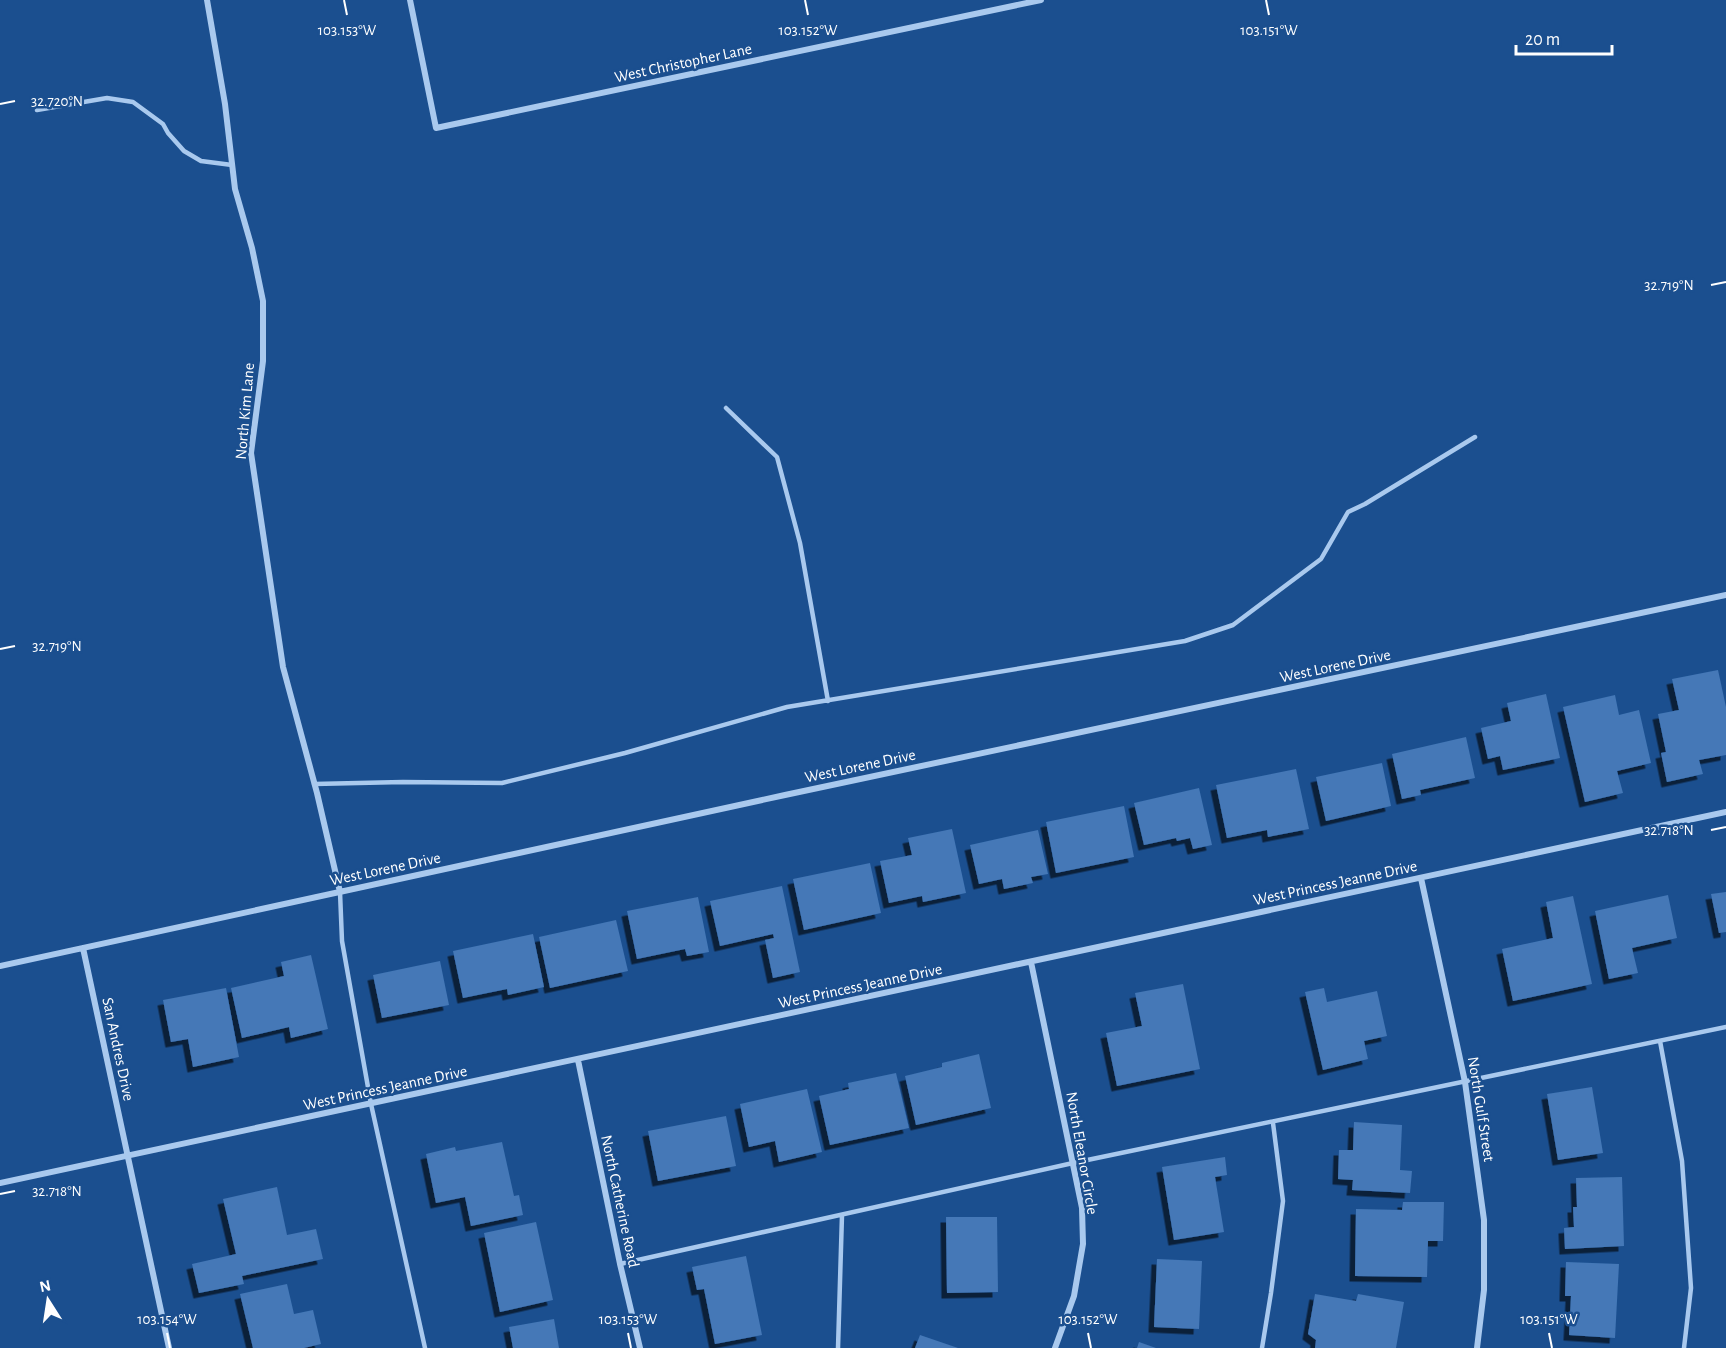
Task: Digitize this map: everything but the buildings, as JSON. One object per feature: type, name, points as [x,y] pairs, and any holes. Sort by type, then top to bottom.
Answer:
[{"type":"street","name":"North Kim Lane","points":[[207,0],[225,104],[235,189],[252,248],[263,301],[262,361],[251,453],[283,667],[314,784],[339,892]]},
{"type":"street","name":"West Christopher Lane","points":[[410,0],[436,128],[1041,0]]},
{"type":"street","name":"West Lorene Drive","points":[[0,966],[796,792],[1726,595]]},
{"type":"street","name":"West Princess Jeanne Drive","points":[[0,1183],[1726,812]]},
{"type":"street","name":"North Gulf Street","points":[[1421,878],[1465,1082],[1484,1220],[1484,1290],[1477,1348]]},
{"type":"street","name":"San Andres Drive","points":[[83,948],[169,1348]]},
{"type":"street","name":"North Eleanor Circle","points":[[1031,962],[1082,1208],[1083,1244],[1074,1296],[1055,1348]]},
{"type":"street","name":"North Catherine Road","points":[[578,1060],[620,1264],[640,1348]]},
{"type":"lane","points":[[37,110],[107,98],[133,102],[162,124],[184,151],[201,161],[232,165]]},
{"type":"lane","points":[[726,408],[777,457],[800,543],[828,701]]},
{"type":"lane","points":[[314,784],[502,783],[625,753],[787,707],[1185,641],[1233,625],[1321,560],[1348,512],[1475,437]]},
{"type":"lane","points":[[339,892],[342,941],[371,1104],[425,1348]]},
{"type":"lane","points":[[620,1264],[1073,1164],[1726,1027]]},
{"type":"lane","points":[[1660,1041],[1683,1173],[1691,1288],[1684,1348]]},
{"type":"lane","points":[[1263,1348],[1283,1201],[1273,1123]]},
{"type":"lane","points":[[838,1348],[842,1215]]}]
